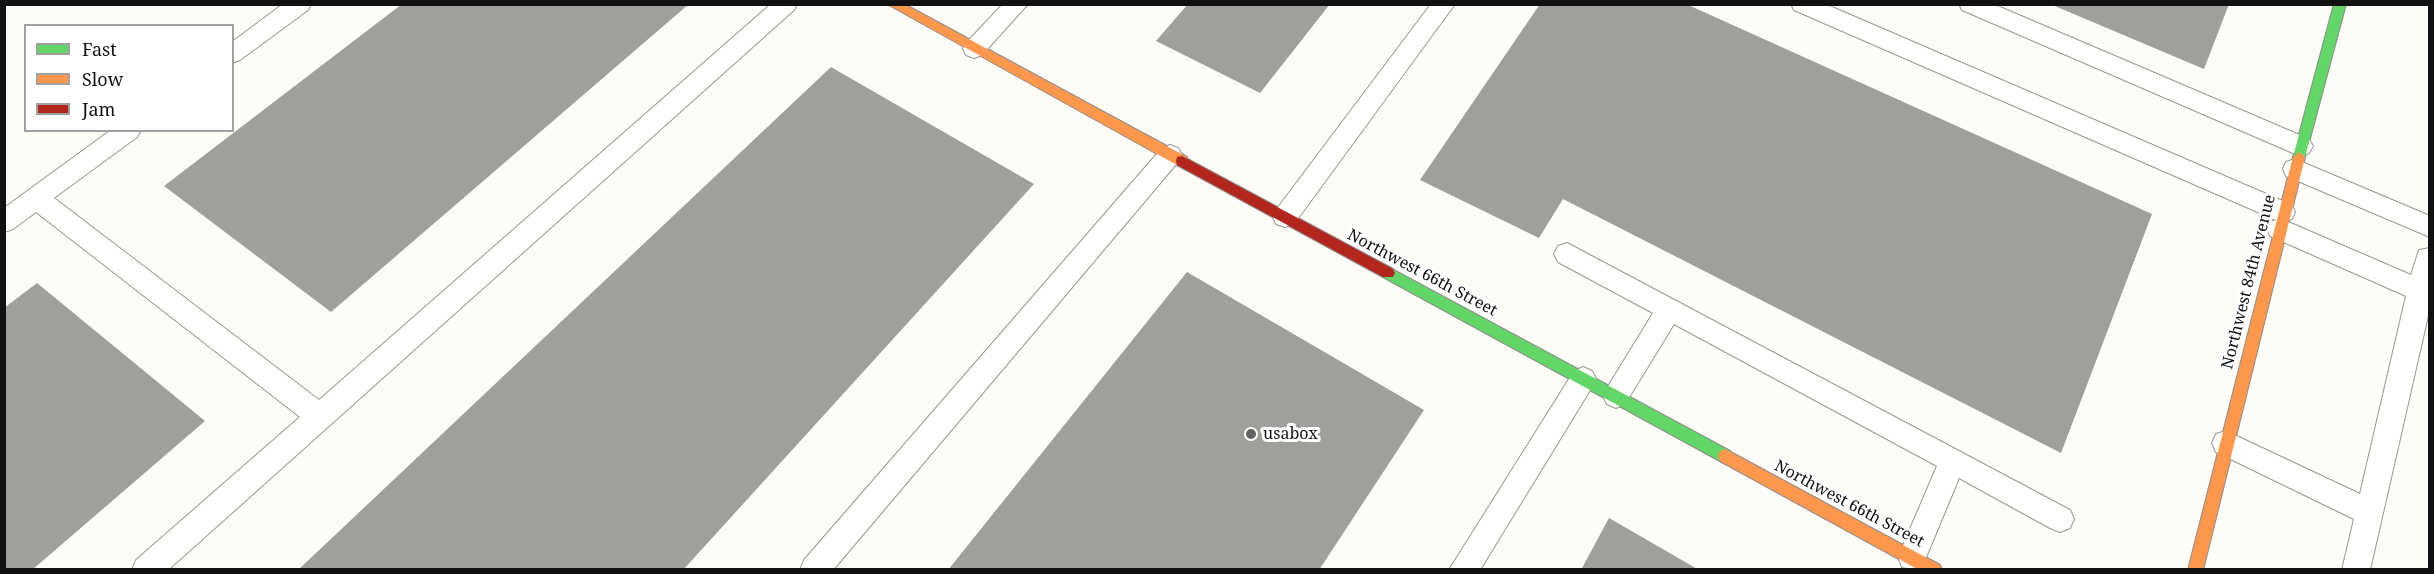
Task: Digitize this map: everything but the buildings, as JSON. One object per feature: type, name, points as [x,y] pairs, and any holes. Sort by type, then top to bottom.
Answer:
[{"type":"street","name":"Northwest 66th Street","points":[[893,4],[1935,570]]},
{"type":"street","name":"Northwest 84th Avenue","points":[[2195,570],[2281,220],[2340,4]]},
{"type":"lane","points":[[234,53],[300,4]]},
{"type":"lane","points":[[146,570],[786,4]]},
{"type":"lane","points":[[974,48],[1017,4]]},
{"type":"lane","points":[[1285,217],[1444,4]]},
{"type":"lane","points":[[1802,4],[2281,220],[2421,291]]},
{"type":"lane","points":[[1970,4],[2298,157],[2430,227]]},
{"type":"lane","points":[[4,222],[126,132]]},
{"type":"lane","points":[[814,570],[1170,155]]},
{"type":"lane","points":[[37,199],[319,416]]},
{"type":"lane","points":[[1567,254],[2060,519]]},
{"type":"lane","points":[[2356,570],[2428,258]]},
{"type":"lane","points":[[1616,396],[1670,309]]},
{"type":"lane","points":[[1463,570],[1583,379]]},
{"type":"lane","points":[[2226,444],[2370,513]]},
{"type":"lane","points":[[1912,557],[1953,460]]},
{"type":"traffic: fast","points":[[2299,157],[2340,4]]},
{"type":"traffic: fast","points":[[1388,273],[1725,456]]},
{"type":"traffic: slow","points":[[893,4],[1182,161]]},
{"type":"traffic: slow","points":[[2195,570],[2299,157]]},
{"type":"traffic: slow","points":[[1725,456],[1935,570]]},
{"type":"traffic: jam","points":[[1182,161],[1388,273]]},
{"type":"place","name":"usabox","points":[[1251,434]]}]
